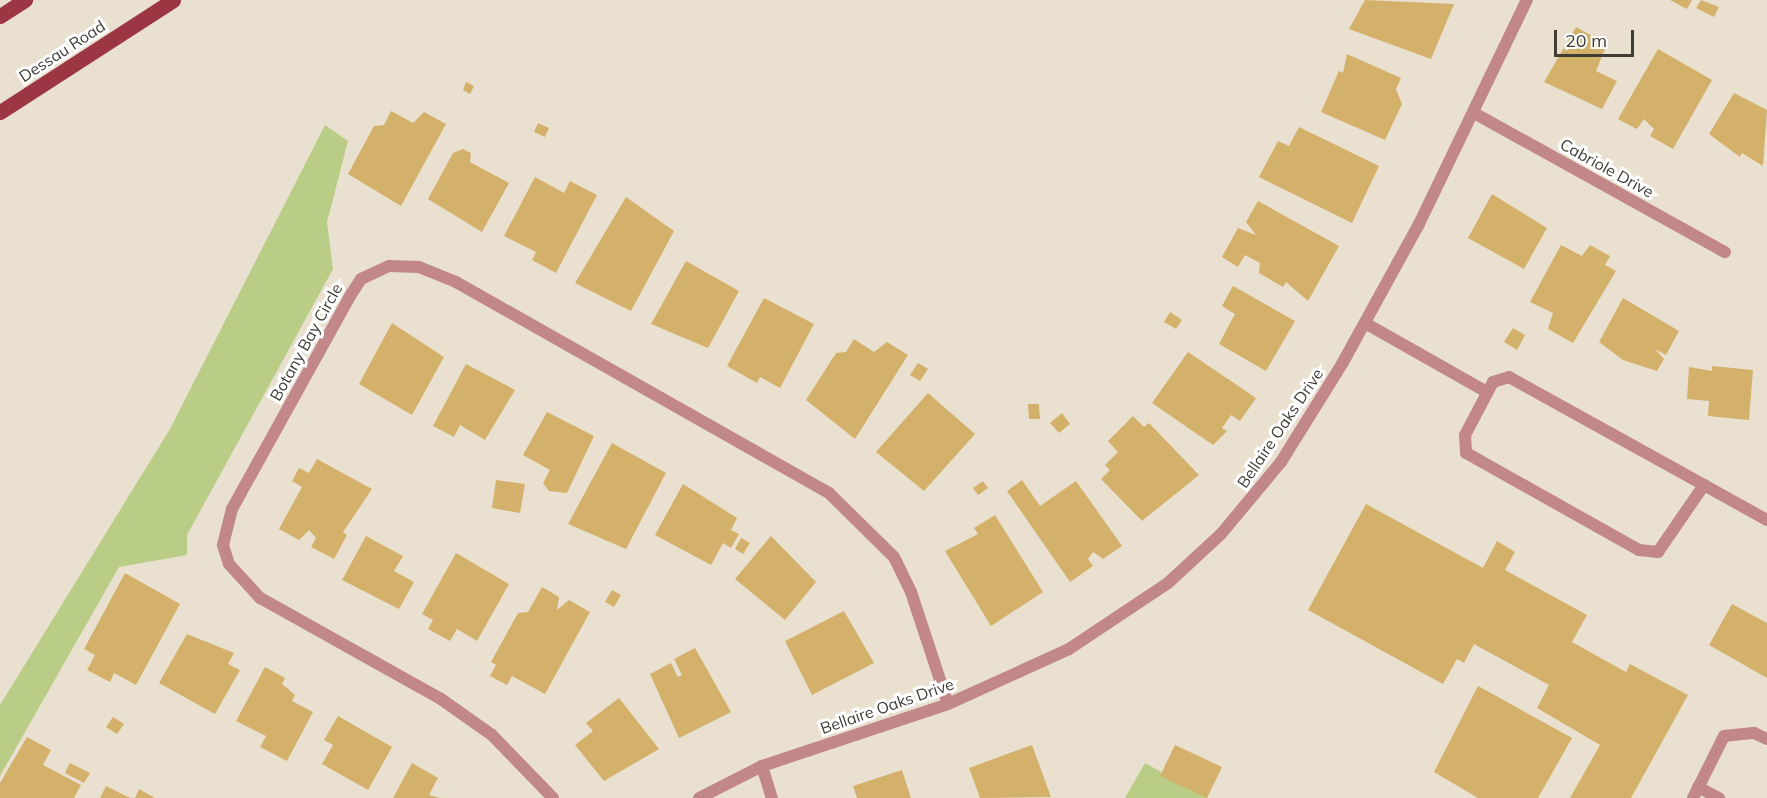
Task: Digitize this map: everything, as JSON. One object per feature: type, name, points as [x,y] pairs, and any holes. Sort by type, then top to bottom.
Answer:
[{"type":"main road","points":[[0,16],[25,0]]},
{"type":"main road","name":"Dessau Road","points":[[0,112],[173,0]]},
{"type":"street","name":"Bellaire Oaks Drive","points":[[699,798],[762,766],[948,704],[1069,649],[1168,583],[1221,534],[1281,462],[1365,323],[1474,113],[1527,0]]},
{"type":"street","name":"Cabriole Drive","points":[[1474,113],[1725,252]]},
{"type":"street","name":"Botany Bay Circle","points":[[553,798],[492,735],[441,699],[260,598],[242,583],[226,555],[225,527],[232,509],[350,296],[362,279],[389,266],[419,267],[456,282],[829,493],[894,557],[911,592],[948,704]]},
{"type":"street","points":[[1365,323],[1487,392]]},
{"type":"street","points":[[1704,485],[1658,552],[1639,550],[1466,453],[1465,435],[1493,382],[1509,377],[1704,485],[1767,520]]},
{"type":"street","points":[[1719,798],[1695,792],[1724,736],[1754,733],[1767,739]]},
{"type":"street","points":[[762,766],[772,798]]},
{"type":"green space","points":[[325,125],[348,141],[327,222],[333,269],[187,535],[187,555],[119,567],[0,776],[0,705],[170,429]]},
{"type":"green space","points":[[1145,763],[1208,798],[1125,798]]},
{"type":"building","points":[[1365,0],[1454,4],[1431,59],[1349,29]]},
{"type":"building","points":[[1670,0],[1692,0],[1687,9]]},
{"type":"building","points":[[1701,0],[1719,7],[1714,17],[1696,8]]},
{"type":"building","points":[[1576,27],[1607,44],[1596,71],[1617,81],[1602,109],[1544,82]]},
{"type":"building","points":[[1658,49],[1712,80],[1673,149],[1650,136],[1654,129],[1644,119],[1637,129],[1618,119]]},
{"type":"building","points":[[1347,54],[1401,78],[1396,89],[1402,104],[1385,140],[1321,112],[1339,71],[1343,73]]},
{"type":"building","points":[[466,82],[474,86],[470,94],[463,90]]},
{"type":"building","points":[[1734,93],[1767,110],[1763,166],[1742,153],[1740,157],[1709,134]]},
{"type":"building","points":[[391,111],[413,123],[424,112],[446,124],[401,206],[348,174],[374,126],[384,125]]},
{"type":"building","points":[[538,123],[549,128],[545,137],[534,132]]},
{"type":"building","points":[[1299,127],[1379,166],[1352,223],[1259,177],[1278,141],[1289,146]]},
{"type":"building","points":[[463,149],[471,153],[470,162],[509,183],[482,232],[428,199],[453,153]]},
{"type":"building","points":[[535,177],[564,193],[570,181],[597,195],[556,273],[532,260],[536,252],[504,236]]},
{"type":"building","points":[[1492,194],[1547,228],[1524,269],[1468,238]]},
{"type":"building","points":[[626,197],[674,231],[631,311],[575,283]]},
{"type":"building","points":[[1258,201],[1339,246],[1308,301],[1286,282],[1283,287],[1259,273],[1260,263],[1245,255],[1238,267],[1222,257],[1238,228],[1256,235],[1246,222]]},
{"type":"building","points":[[1561,245],[1582,256],[1590,245],[1610,256],[1605,265],[1616,271],[1573,343],[1548,329],[1553,313],[1530,302]]},
{"type":"building","points":[[686,261],[739,291],[708,348],[651,324]]},
{"type":"building","points":[[1233,286],[1295,321],[1266,371],[1219,344],[1235,314],[1222,306]]},
{"type":"building","points":[[764,298],[814,324],[780,388],[760,377],[757,383],[727,366]]},
{"type":"building","points":[[1623,298],[1679,331],[1666,355],[1655,349],[1664,359],[1657,371],[1623,360],[1599,342]]},
{"type":"building","points":[[1170,312],[1182,320],[1176,329],[1164,322]]},
{"type":"building","points":[[392,323],[444,357],[412,415],[359,384]]},
{"type":"building","points":[[1513,328],[1525,335],[1517,350],[1504,342]]},
{"type":"building","points":[[854,339],[874,352],[887,342],[908,355],[855,439],[806,400],[836,353],[846,352]]},
{"type":"building","points":[[1188,352],[1256,398],[1240,421],[1231,415],[1222,428],[1227,431],[1213,445],[1152,403]]},
{"type":"building","points":[[918,363],[928,369],[920,381],[910,375]]},
{"type":"building","points":[[466,364],[515,390],[485,440],[460,425],[454,437],[433,426]]},
{"type":"building","points":[[1712,366],[1753,370],[1749,420],[1708,416],[1709,401],[1687,399],[1689,367],[1712,371]]},
{"type":"building","points":[[928,393],[975,434],[924,491],[876,452]]},
{"type":"building","points":[[1028,404],[1039,404],[1040,419],[1029,419]]},
{"type":"building","points":[[547,412],[594,436],[567,493],[549,491],[543,483],[550,470],[523,455]]},
{"type":"building","points":[[1062,413],[1070,424],[1059,433],[1050,423]]},
{"type":"building","points":[[1133,416],[1144,427],[1149,423],[1199,475],[1142,521],[1101,479],[1110,470],[1105,465],[1118,452],[1108,441]]},
{"type":"building","points":[[612,443],[666,473],[626,549],[568,524]]},
{"type":"building","points":[[317,459],[372,489],[343,532],[347,535],[334,559],[311,547],[316,538],[309,530],[299,540],[279,529],[302,487],[292,481],[299,468],[309,473]]},
{"type":"building","points":[[496,480],[525,484],[520,513],[492,508]]},
{"type":"building","points":[[1022,480],[1040,506],[1076,481],[1122,546],[1103,559],[1093,552],[1088,559],[1093,566],[1070,582],[1007,491]]},
{"type":"building","points":[[983,481],[988,488],[978,495],[973,488]]},
{"type":"building","points":[[683,484],[737,518],[731,530],[739,534],[731,548],[723,543],[711,565],[655,535]]},
{"type":"building","points":[[1366,504],[1483,568],[1497,541],[1515,552],[1505,570],[1587,615],[1572,642],[1626,672],[1630,664],[1688,695],[1631,798],[1570,798],[1600,745],[1537,708],[1549,685],[1474,644],[1464,663],[1457,659],[1443,684],[1308,610]]},
{"type":"building","points":[[995,515],[1043,592],[991,626],[945,551],[978,534],[974,528]]},
{"type":"building","points":[[366,536],[403,556],[394,571],[414,582],[399,609],[342,580]]},
{"type":"building","points":[[771,536],[816,582],[785,620],[735,579]]},
{"type":"building","points":[[741,538],[750,543],[743,554],[735,549]]},
{"type":"building","points":[[456,553],[509,584],[477,641],[457,629],[450,641],[428,629],[433,620],[422,614]]},
{"type":"building","points":[[125,573],[180,604],[136,685],[114,673],[110,682],[87,670],[95,655],[84,649]]},
{"type":"building","points":[[542,587],[559,597],[557,610],[569,600],[590,612],[545,694],[512,676],[507,685],[490,676],[496,665],[491,662],[518,613],[528,612]]},
{"type":"building","points":[[612,590],[621,595],[614,607],[605,602]]},
{"type":"building","points":[[1732,604],[1767,623],[1767,678],[1709,645]]},
{"type":"building","points":[[844,611],[874,663],[812,695],[785,641]]},
{"type":"building","points":[[187,634],[234,653],[228,664],[240,670],[215,714],[159,683]]},
{"type":"building","points":[[695,648],[731,712],[679,738],[650,674],[671,663],[678,677],[682,675],[674,659]]},
{"type":"building","points":[[265,667],[285,678],[282,684],[295,695],[292,701],[313,712],[287,761],[260,747],[266,736],[236,721]]},
{"type":"building","points":[[1478,686],[1572,738],[1538,798],[1478,798],[1434,772]]},
{"type":"building","points":[[619,698],[659,749],[604,781],[575,745],[593,731],[586,723]]},
{"type":"building","points":[[338,716],[392,747],[368,790],[322,764],[333,745],[324,740]]},
{"type":"building","points":[[113,717],[124,724],[117,734],[106,727]]},
{"type":"building","points":[[27,737],[51,750],[43,765],[81,785],[74,798],[0,798],[0,783]]},
{"type":"building","points":[[1032,745],[1051,797],[980,798],[969,768]]},
{"type":"building","points":[[1175,745],[1222,767],[1207,798],[1160,776]]},
{"type":"building","points":[[70,763],[90,773],[84,783],[65,773]]},
{"type":"building","points":[[412,763],[438,778],[429,795],[440,798],[393,798]]},
{"type":"building","points":[[902,770],[911,798],[857,798],[853,786]]},
{"type":"building","points":[[106,786],[124,795],[131,798],[100,798]]},
{"type":"building","points":[[139,789],[155,798],[135,798]]}]
